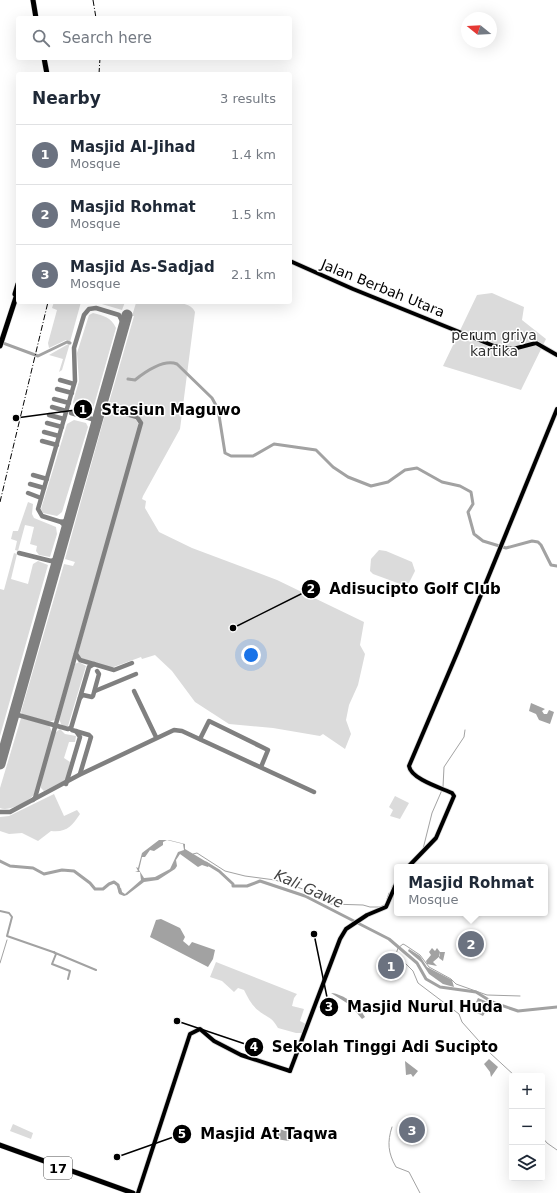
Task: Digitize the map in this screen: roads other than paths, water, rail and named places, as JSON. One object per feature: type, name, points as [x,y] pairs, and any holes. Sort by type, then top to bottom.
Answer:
[{"type":"highway","points":[[34,0],[38,16]]},
{"type":"highway","points":[[45,60],[48,72]]},
{"type":"highway","points":[[0,346],[16,291]]},
{"type":"highway","points":[[1,340],[16,297]]},
{"type":"highway","name":"17","points":[[0,1146],[133,1193]]},
{"type":"highway","name":"17","points":[[0,1146],[61,1170],[127,1193]]},
{"type":"main road","name":"Jalan Berbah Utara","points":[[292,262],[347,287],[494,346],[513,349],[536,343],[557,355]]},
{"type":"main road","points":[[411,864],[437,835],[454,796],[415,775],[410,770],[409,766],[557,409]]},
{"type":"main road","points":[[517,490],[524,490]]},
{"type":"main road","points":[[138,1193],[190,1034],[200,1029],[214,1040],[241,1055],[290,1073],[337,944],[343,933],[349,927],[374,910],[386,907],[394,889]]},
{"type":"waterway","points":[[0,342],[38,356],[67,342],[70,343]]},
{"type":"waterway","points":[[128,379],[135,380],[149,370],[166,363],[177,364],[212,398],[218,409],[225,453],[231,456],[253,456],[274,444],[316,450],[333,467],[348,477],[371,486],[388,482],[405,470],[417,468],[442,482],[460,486],[471,492],[473,504],[468,512],[474,534],[483,541],[506,548],[532,541],[538,542],[551,565],[557,566]]},
{"type":"waterway","points":[[443,787],[444,767],[464,737],[465,730]]},
{"type":"waterway","points":[[423,849],[432,813],[442,790]]},
{"type":"waterway","points":[[193,854],[197,853],[225,871],[245,876],[275,880],[303,889],[331,904],[363,905],[370,907],[380,907],[386,904]]},
{"type":"waterway","name":"Kali Gawe","points":[[0,861],[10,866],[33,868],[44,874],[62,870],[74,871],[90,883],[95,889],[103,889],[114,882],[118,885],[120,892]]},
{"type":"waterway","name":"Kali Gawe","points":[[206,863],[219,871],[233,884],[233,886],[247,886],[260,881],[305,896],[389,939],[417,963],[426,979],[440,987],[476,992],[492,1002],[518,1011],[557,1007]]},
{"type":"waterway","points":[[387,899],[389,893]]},
{"type":"waterway","points":[[0,911],[9,913],[12,917],[7,936],[53,952],[96,970]]},
{"type":"waterway","points":[[0,963],[7,940]]},
{"type":"waterway","name":"Kali Gawe","points":[[487,1050],[462,1022],[459,1014],[418,983],[413,971],[396,954],[398,948],[403,944],[405,945],[420,955],[429,967],[451,979],[456,984],[487,995],[520,996]]},
{"type":"waterway","points":[[54,952],[56,954],[52,964],[70,971],[68,979]]},
{"type":"waterway","points":[[490,1053],[512,1073]]},
{"type":"waterway","points":[[392,1127],[389,1138],[389,1147],[393,1162],[396,1167],[409,1172],[420,1193]]},
{"type":"waterway","points":[[545,1141],[557,1150]]},
{"type":"railway","points":[[93,0],[96,16]]},
{"type":"railway","points":[[99,72],[100,60]]},
{"type":"railway","points":[[0,502],[48,304]]},
{"type":"place","name":"Stasiun Maguwo","points":[[16,418]]},
{"type":"place","name":"Adisucipto Golf Club","points":[[233,628]]},
{"type":"place","name":"Masjid Nurul Huda","points":[[314,934]]},
{"type":"place","name":"Masjid Rohmat","points":[[471,944]]},
{"type":"place","name":"Masjid Al-Jihad","points":[[391,966]]},
{"type":"place","name":"Sekolah Tinggi Adi Sucipto","points":[[177,1021]]},
{"type":"place","name":"Masjid As-Sadjad","points":[[412,1130]]},
{"type":"place","name":"Masjid At Taqwa","points":[[117,1157]]},
{"type":"park label","name":"perum griya kartika","points":[[494,344]]}]
